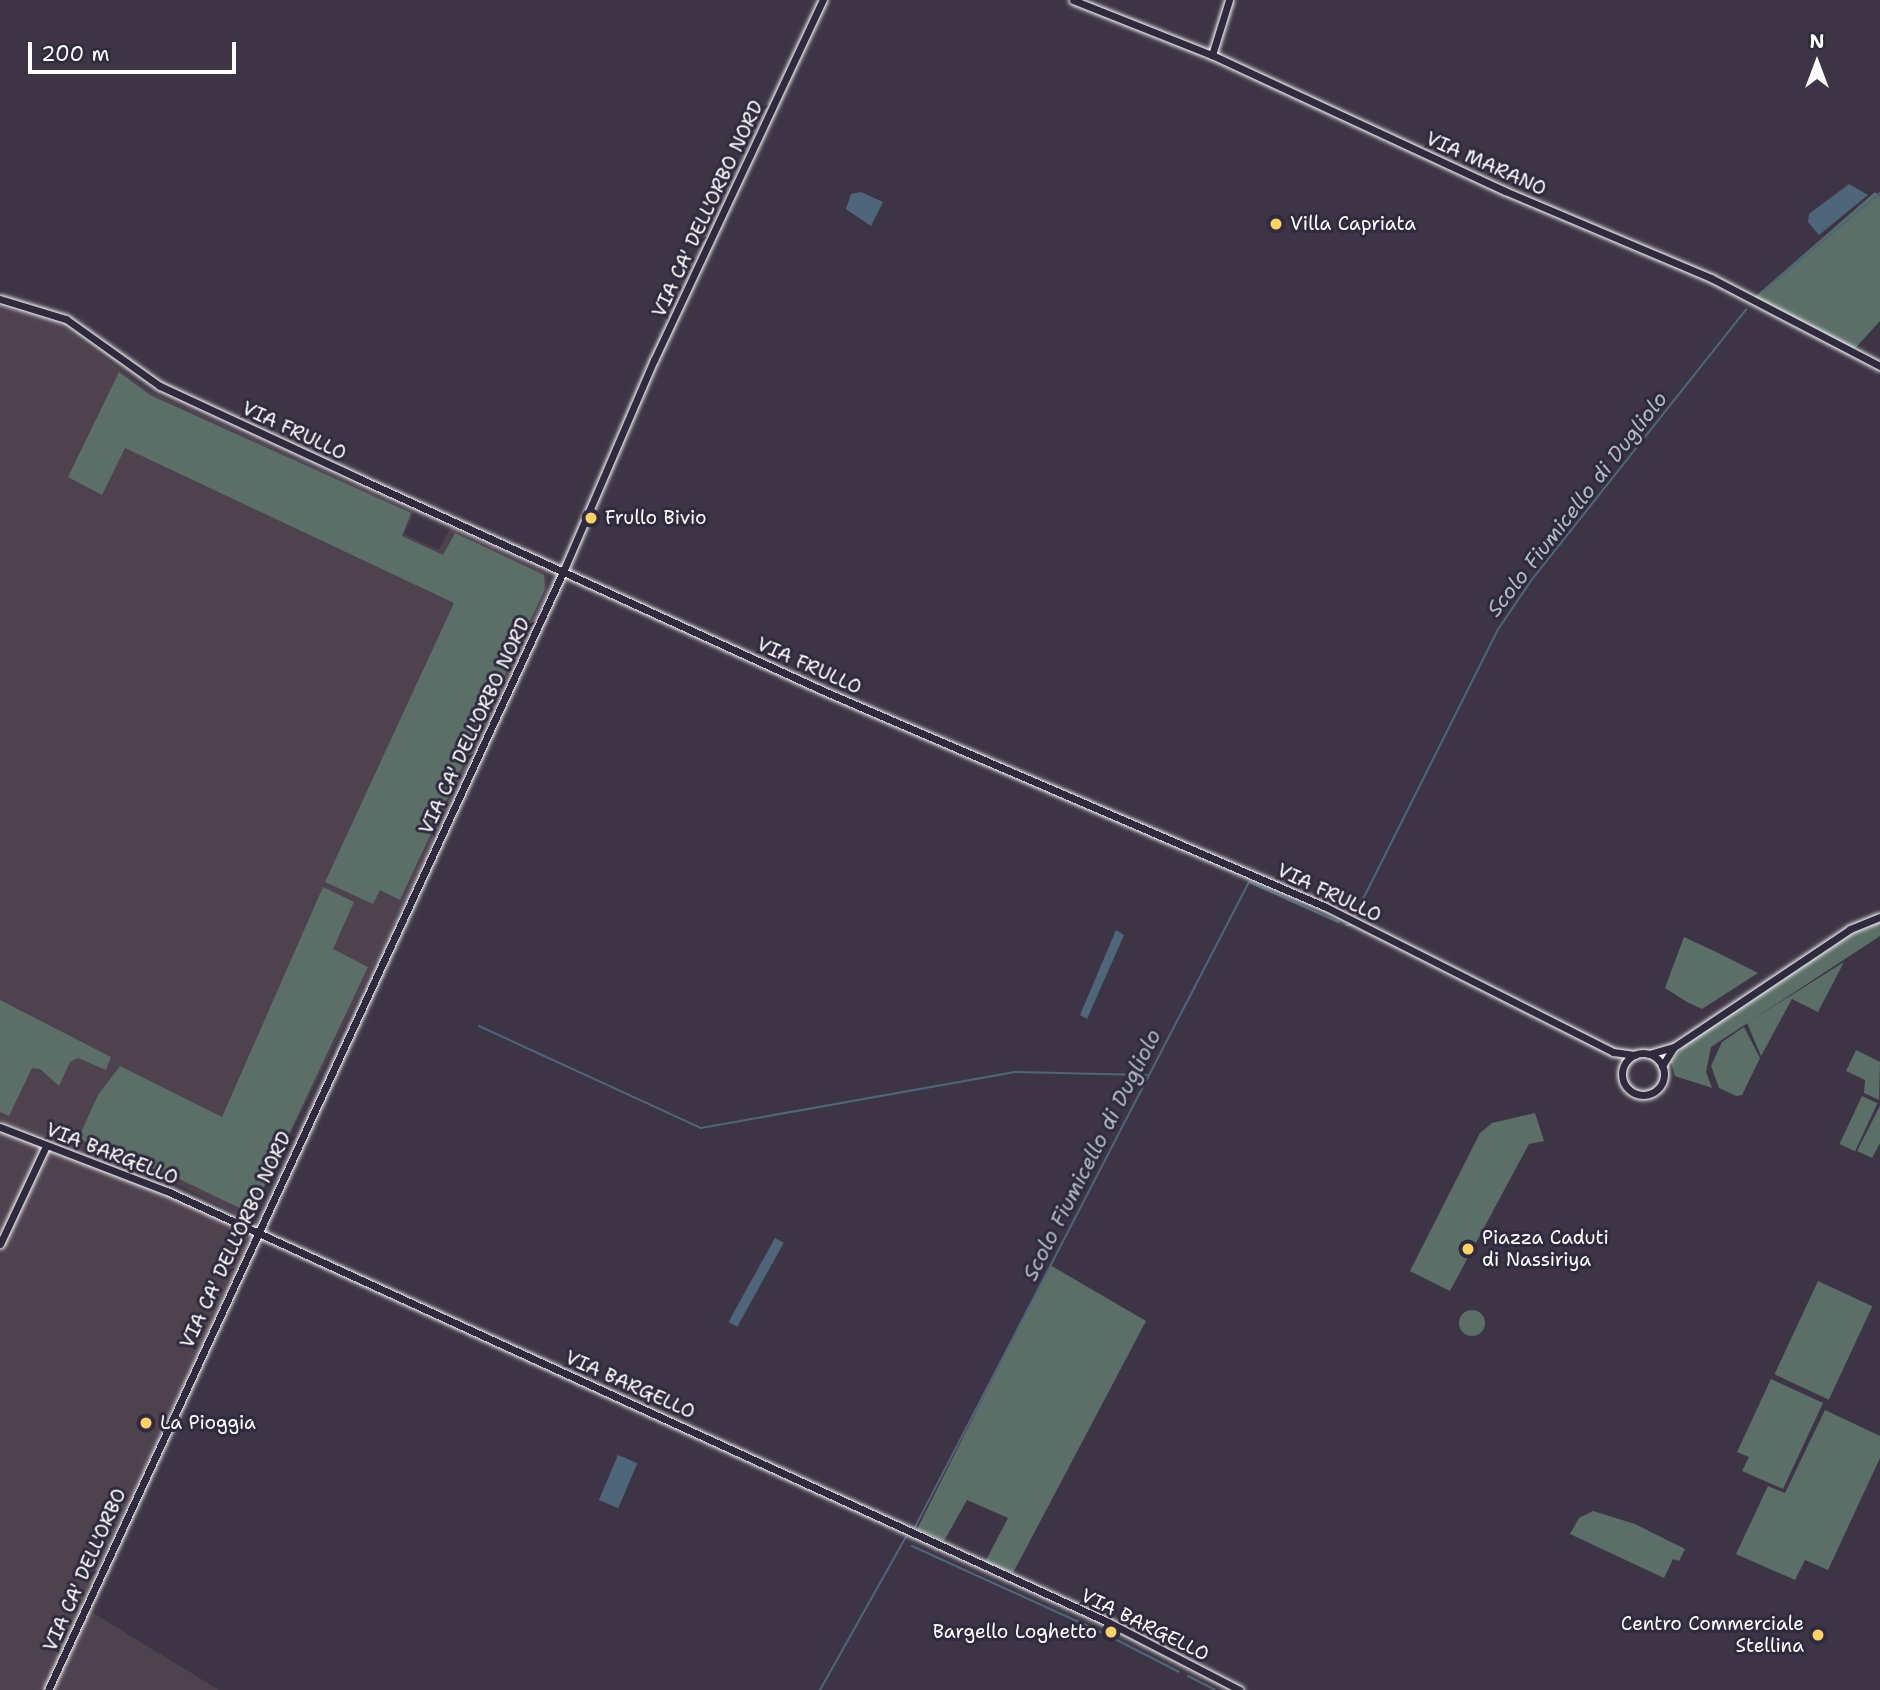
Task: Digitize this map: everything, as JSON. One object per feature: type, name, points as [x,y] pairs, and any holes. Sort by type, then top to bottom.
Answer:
[{"type":"street","name":"VIA CA' DELL'ORBO NORD","points":[[151,1463],[563,572],[654,360],[823,0]]},
{"type":"street","name":"VIA MARANO","points":[[1073,0],[1212,55],[1505,191],[1711,278],[1880,366]]},
{"type":"street","points":[[1212,55],[1229,0]]},
{"type":"street","name":"VIA FRULLO","points":[[0,299],[66,319],[160,386],[826,692],[1326,907],[1613,1052],[1636,1055]]},
{"type":"street","points":[[1622,1069],[1636,1055],[1674,1047],[1850,929],[1880,917]]},
{"type":"street","points":[[1613,1052],[1629,1090],[1646,1095],[1662,1083],[1662,1066],[1674,1047]]},
{"type":"street","points":[[1648,1054],[1662,1066]]},
{"type":"street","name":"VIA BARGELLO","points":[[0,1127],[146,1182],[1108,1622],[1240,1690]]},
{"type":"street","points":[[0,1244],[46,1146]]},
{"type":"street","name":"VIA CA' DELL'ORBO","points":[[48,1690],[151,1463]]},
{"type":"shaded area","points":[[0,306],[57,322],[149,391],[414,512],[404,534],[439,550],[451,527],[548,574],[547,592],[386,941],[248,1220],[175,1183],[0,1120]]},
{"type":"shaded area","points":[[0,1127],[102,1163],[255,1231],[80,1605],[219,1690],[0,1690]]},
{"type":"green space","points":[[1875,192],[1880,196],[1880,321],[1849,355],[1750,301]]},
{"type":"green space","points":[[119,372],[150,395],[411,513],[402,536],[443,555],[455,533],[544,575],[545,589],[400,900],[380,890],[373,904],[325,882],[454,603],[125,448],[102,495],[68,477]]},
{"type":"green space","points":[[323,887],[354,902],[333,949],[368,967],[254,1208],[248,1212],[175,1177],[78,1139],[98,1095],[120,1066],[222,1117]]},
{"type":"green space","points":[[1880,922],[1880,936],[1711,1047],[1706,1072],[1712,1088],[1675,1076],[1671,1062],[1685,1045],[1850,935]]},
{"type":"green space","points":[[1684,937],[1758,973],[1702,1009],[1687,1002],[1665,988]]},
{"type":"green space","points":[[1844,962],[1818,1012],[1792,999],[1761,1056],[1747,1023]]},
{"type":"green space","points":[[0,1000],[111,1057],[106,1070],[78,1058],[70,1062],[59,1086],[40,1069],[32,1068],[9,1116],[0,1112]]},
{"type":"green space","points":[[1744,1027],[1760,1058],[1742,1095],[1736,1096],[1719,1088],[1711,1066],[1722,1042]]},
{"type":"green space","points":[[1856,1050],[1880,1062],[1879,1100],[1864,1093],[1865,1080],[1846,1071]]},
{"type":"green space","points":[[1862,1096],[1877,1103],[1855,1151],[1840,1144]]},
{"type":"green space","points":[[1880,1106],[1880,1143],[1872,1158],[1857,1151]]},
{"type":"green space","points":[[1535,1113],[1544,1141],[1529,1144],[1450,1291],[1410,1271],[1480,1133],[1492,1123]]},
{"type":"green space","points":[[1050,1265],[1146,1321],[1013,1573],[985,1562],[1008,1518],[967,1500],[944,1541],[917,1529]]},
{"type":"green space","points":[[1818,1281],[1872,1306],[1829,1400],[1774,1374]]},
{"type":"green space","points":[[1472,1310],[1481,1314],[1485,1323],[1481,1332],[1472,1336],[1463,1332],[1459,1323],[1463,1314]]},
{"type":"green space","points":[[1771,1379],[1823,1403],[1783,1489],[1742,1471],[1749,1457],[1737,1452]]},
{"type":"green space","points":[[1825,1410],[1880,1436],[1880,1458],[1828,1570],[1805,1560],[1795,1580],[1736,1554],[1768,1486],[1785,1493]]},
{"type":"green space","points":[[1593,1511],[1635,1524],[1685,1549],[1679,1561],[1673,1559],[1664,1578],[1570,1534],[1579,1518]]},
{"type":"water","points":[[1849,184],[1868,195],[1819,235],[1808,222],[1809,214]]},
{"type":"water","points":[[861,192],[883,202],[871,226],[846,209],[851,194]]},
{"type":"water","points":[[1116,930],[1124,935],[1087,1019],[1080,1015]]},
{"type":"water","points":[[775,1238],[784,1243],[737,1327],[728,1322]]},
{"type":"water","points":[[618,1455],[637,1463],[618,1508],[599,1500]]},
{"type":"waterway","name":"Scolo Fiumicello di Dugliolo","points":[[1763,291],[1880,193]]},
{"type":"waterway","name":"Scolo Fiumicello di Dugliolo","points":[[1355,915],[1497,631],[1530,582],[1746,309]]},
{"type":"waterway","name":"Scolo Fiumicello di Dugliolo","points":[[915,1527],[1249,882],[1338,922]]},
{"type":"waterway","name":"Scolo Fiumicello di Dugliolo","points":[[1346,925],[1351,925]]},
{"type":"waterway","points":[[479,1026],[701,1128],[1015,1072],[1147,1075]]},
{"type":"waterway","name":"Scolo Fiumicello di Dugliolo","points":[[820,1690],[906,1537]]},
{"type":"waterway","points":[[912,1546],[1101,1632]]},
{"type":"waterway","points":[[1111,1637],[1179,1672]]},
{"type":"waterway","points":[[1188,1676],[1215,1690]]},
{"type":"place","name":"Villa Capriata","points":[[1276,224]]},
{"type":"place","name":"Frullo Bivio","points":[[591,518]]},
{"type":"place","name":"Piazza Caduti di Nassiriya","points":[[1468,1249]]},
{"type":"place","name":"La Pioggia","points":[[146,1423]]},
{"type":"place","name":"Bargello Loghetto","points":[[1111,1632]]},
{"type":"place","name":"Centro Commerciale Stellina","points":[[1818,1635]]}]
